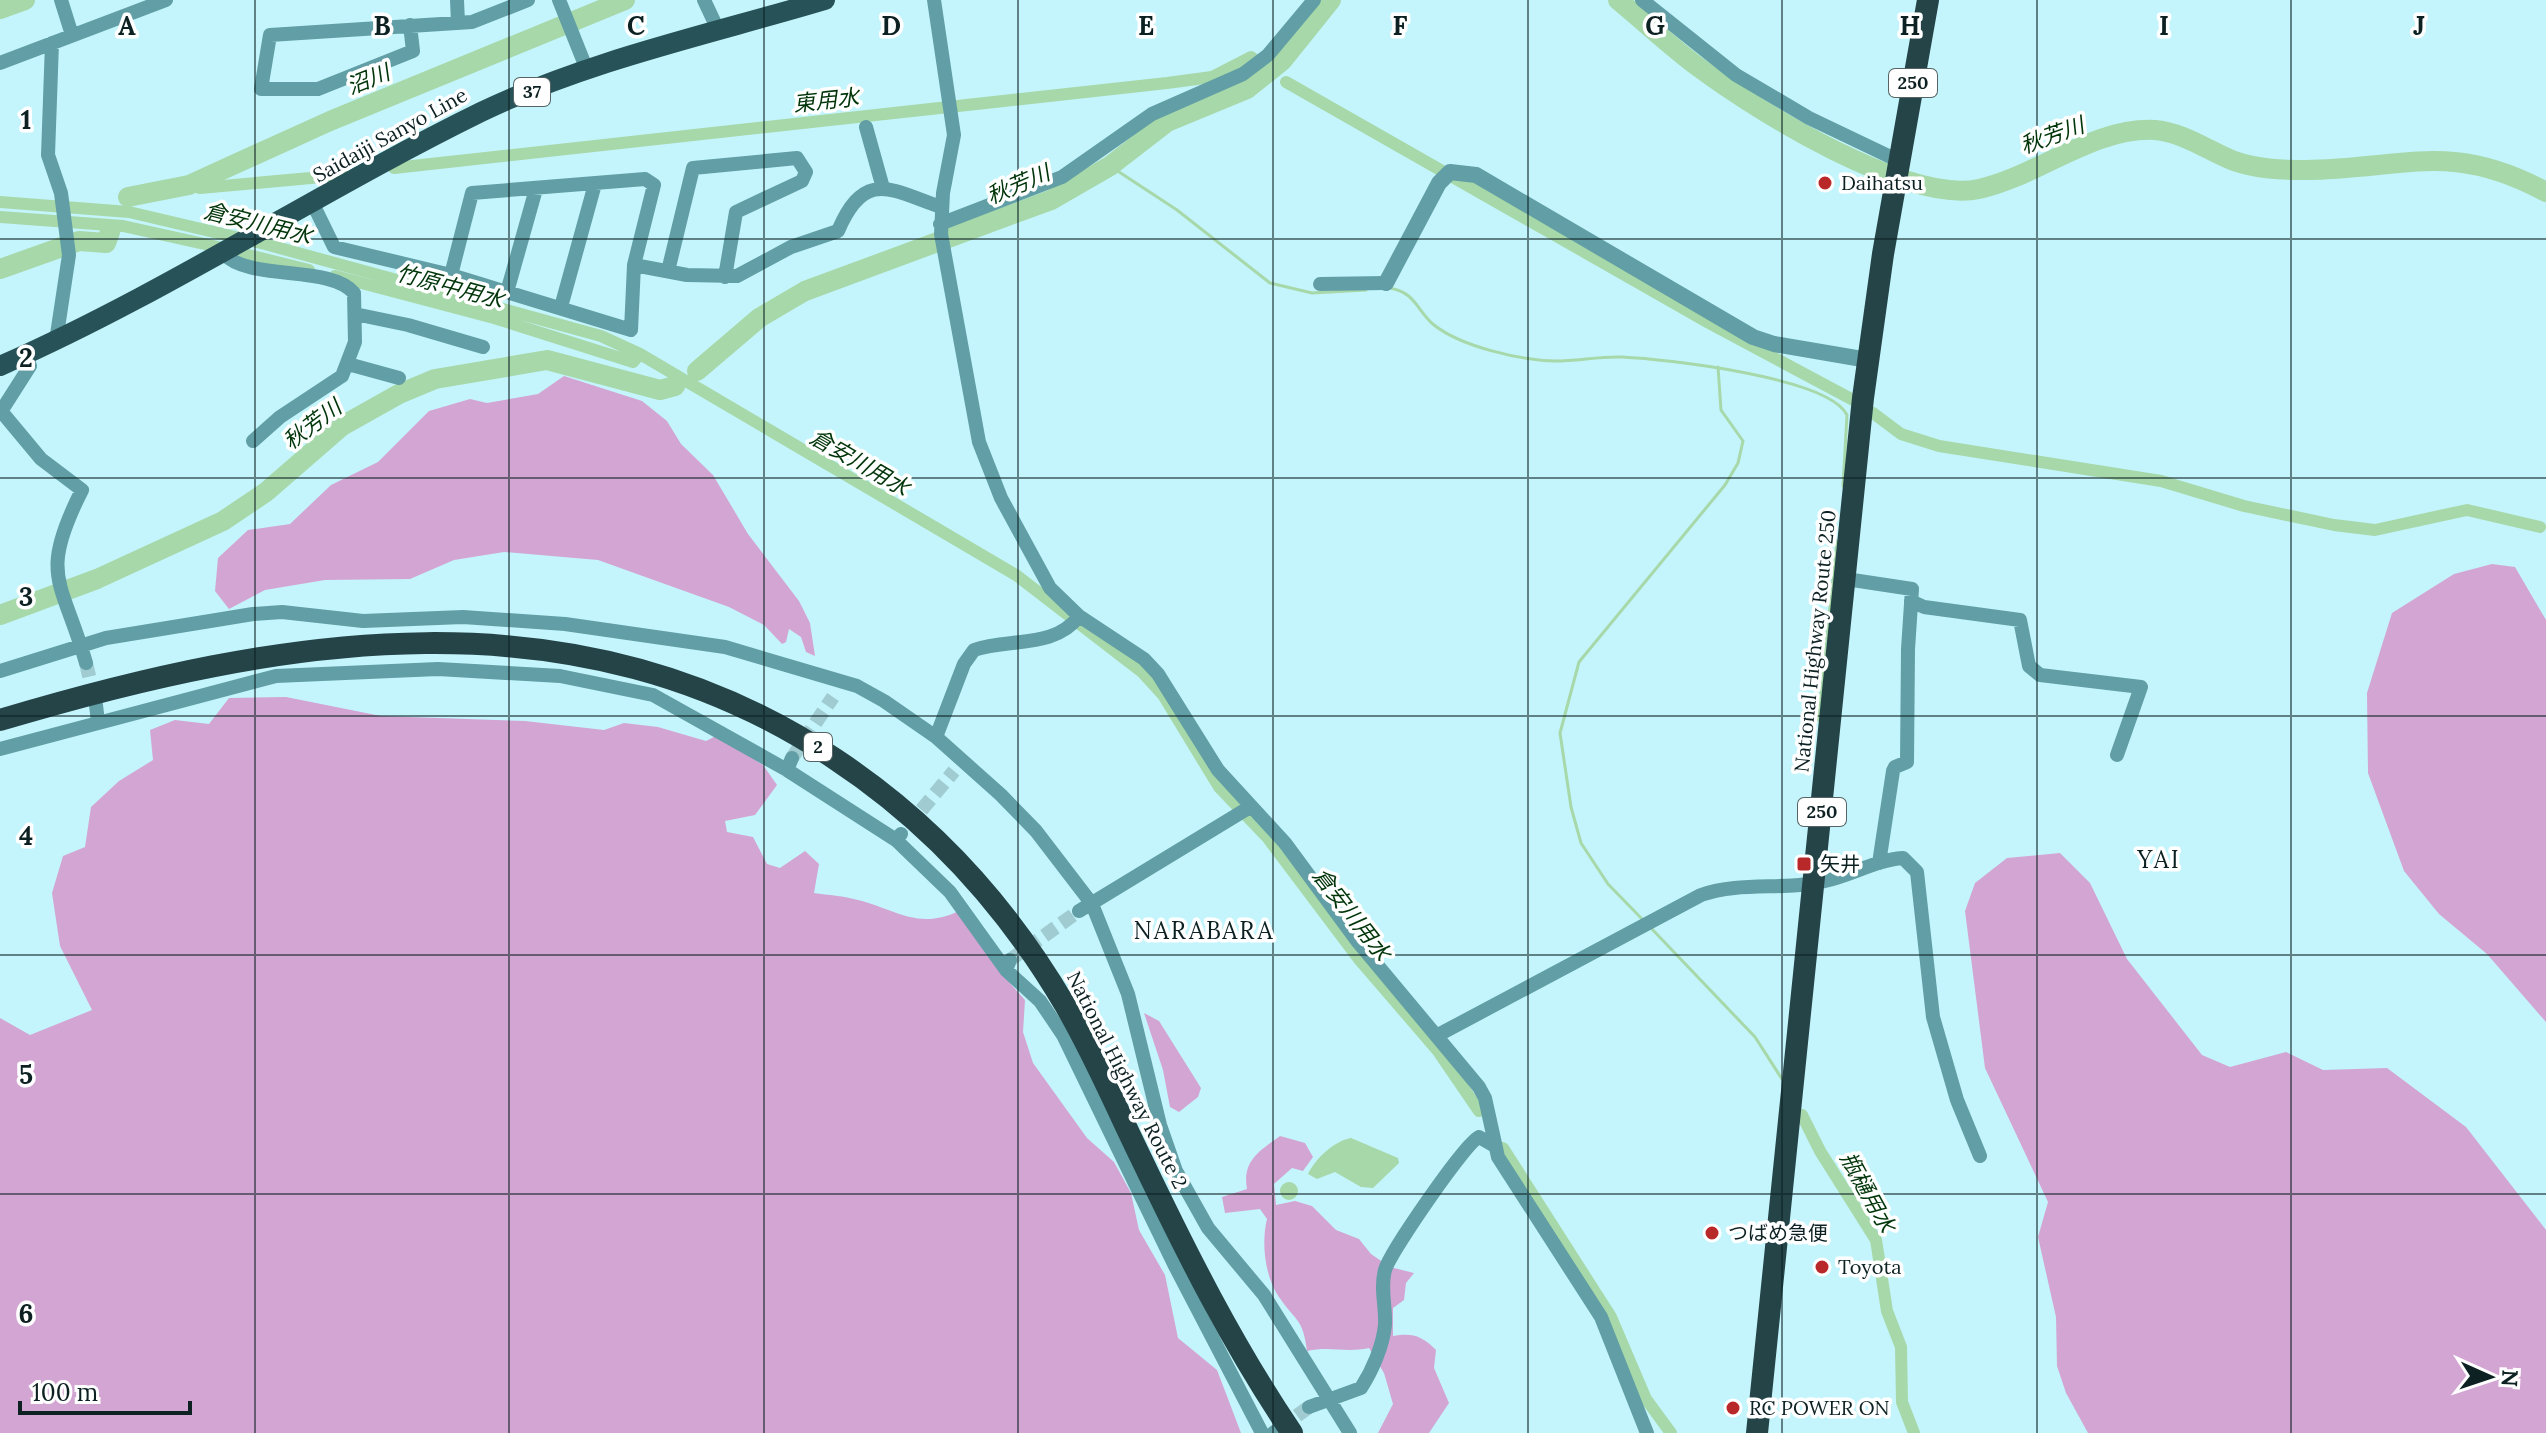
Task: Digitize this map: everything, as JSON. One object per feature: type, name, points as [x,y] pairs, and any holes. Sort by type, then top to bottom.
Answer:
[{"type":"highway","name":"National Highway Route 250","points":[[1757,1433],[1868,360],[1893,192],[1928,0]]},
{"type":"highway","name":"National Highway Route 2","points":[[0,720],[123,685],[205,667],[354,647],[479,643],[548,649],[617,661],[683,681],[802,737],[903,808],[948,849],[987,892],[1029,949],[1066,1007],[1276,1432]]},
{"type":"main road","name":"Saidaiji Sanyo Line","points":[[0,366],[56,341],[228,251],[483,111],[587,70],[825,0]]},
{"type":"street","points":[[61,0],[70,28]]},
{"type":"street","points":[[0,63],[52,43],[70,28],[166,0]]},
{"type":"street","points":[[457,0],[458,23]]},
{"type":"street","points":[[410,25],[413,51],[318,89],[261,89],[270,35],[410,25],[472,22],[528,0]]},
{"type":"street","points":[[559,0],[587,70]]},
{"type":"street","points":[[704,0],[719,32]]},
{"type":"street","points":[[934,0],[952,110],[952,159],[941,207],[943,251],[986,463],[1041,574],[1076,620],[1144,659],[1158,674],[1246,811],[1285,843],[1358,942],[1438,1035],[1485,1098],[1493,1145],[1601,1317],[1647,1433]]},
{"type":"street","points":[[940,229],[1062,177],[1152,114],[1243,74],[1268,55],[1314,0]]},
{"type":"street","points":[[1642,0],[1736,75],[1809,118],[1898,163]]},
{"type":"street","points":[[52,43],[48,155],[61,193],[69,255],[56,341]]},
{"type":"street","points":[[866,127],[883,188]]},
{"type":"street","points":[[668,271],[693,168],[797,158],[806,172],[802,181],[736,212],[725,277]]},
{"type":"street","points":[[1320,284],[1386,283],[1439,183],[1450,172],[1461,171],[1476,175],[1753,337],[1774,344],[1868,360]]},
{"type":"street","points":[[313,204],[334,247],[451,275],[631,330],[634,265],[654,185],[645,179],[472,193],[451,275]]},
{"type":"street","points":[[561,307],[595,184]]},
{"type":"street","points":[[634,265],[737,276],[791,247],[838,231],[850,204],[883,188],[903,190],[941,207]]},
{"type":"street","points":[[507,292],[536,189]]},
{"type":"street","points":[[228,251],[235,261],[349,287],[354,293],[355,342],[342,376],[280,417],[253,441]]},
{"type":"street","points":[[355,314],[408,325],[483,347]]},
{"type":"street","points":[[26,355],[30,366],[0,412],[41,459],[82,490],[62,530],[56,556],[57,579],[86,663]]},
{"type":"street","points":[[348,364],[399,378]]},
{"type":"street","points":[[1846,579],[1912,589],[1907,762],[1893,771],[1879,863]]},
{"type":"street","points":[[1911,601],[1924,607],[2020,620],[2033,672],[2141,687],[2117,755]]},
{"type":"street","points":[[0,671],[106,638],[253,614],[282,612],[363,621],[463,617],[565,624],[725,647],[857,686],[884,701],[936,737],[958,766],[1036,831],[1086,908],[1128,994],[1160,1125],[1176,1171],[1208,1228],[1264,1295],[1350,1433]]},
{"type":"street","points":[[936,737],[964,664],[974,650],[1056,635],[1076,620]]},
{"type":"street","points":[[0,749],[276,676],[438,669],[535,673],[653,695],[790,764],[899,837],[950,892],[1040,1001],[1063,1035],[1174,1264],[1276,1432]]},
{"type":"street","points":[[833,697],[842,683]]},
{"type":"street","points":[[96,705],[98,722]]},
{"type":"street","points":[[1086,908],[1246,811]]},
{"type":"street","points":[[1438,1035],[1711,891],[1815,883],[1903,858],[1917,872],[1933,1017],[1957,1100],[1980,1156]]},
{"type":"street","points":[[1309,1407],[1361,1388],[1369,1376],[1385,1324],[1382,1282],[1387,1264],[1431,1194],[1449,1177],[1475,1136],[1493,1145]]},
{"type":"shaded area","points":[[564,376],[642,401],[667,421],[681,444],[713,475],[748,534],[799,601],[810,623],[815,656],[806,652],[801,637],[789,629],[786,642],[782,644],[764,625],[729,607],[598,560],[504,552],[454,560],[410,579],[325,580],[265,590],[229,609],[215,591],[218,558],[248,530],[290,524],[331,485],[378,462],[429,411],[470,399],[487,403],[538,394]]},
{"type":"shaded area","points":[[2492,564],[2515,567],[2546,620],[2546,1022],[2487,954],[2439,914],[2404,871],[2368,773],[2367,693],[2392,613],[2454,574]]},
{"type":"shaded area","points":[[286,697],[381,716],[525,721],[604,730],[624,723],[658,727],[706,741],[718,735],[763,765],[777,785],[755,815],[725,821],[727,832],[753,837],[767,864],[780,868],[805,851],[819,864],[814,893],[853,899],[920,919],[933,919],[961,910],[998,970],[1025,1000],[1023,1032],[1033,1063],[1087,1138],[1114,1162],[1131,1193],[1139,1230],[1165,1275],[1178,1338],[1217,1370],[1241,1433],[0,1433],[0,1018],[30,1035],[92,1010],[60,946],[52,893],[63,856],[85,847],[91,807],[119,781],[153,760],[150,730],[175,720],[209,724],[229,698]]},
{"type":"shaded area","points":[[2060,853],[2090,883],[2127,959],[2202,1055],[2230,1067],[2286,1052],[2323,1070],[2387,1068],[2466,1127],[2546,1230],[2546,1433],[2088,1433],[2066,1393],[2057,1366],[2056,1317],[2038,1237],[2048,1202],[1985,1068],[1965,911],[1975,883],[2007,858]]},
{"type":"shaded area","points":[[1144,1013],[1159,1021],[1201,1088],[1198,1097],[1179,1112],[1170,1107],[1163,1070]]},
{"type":"shaded area","points":[[1280,1136],[1305,1143],[1313,1157],[1303,1171],[1292,1168],[1274,1184],[1276,1205],[1295,1201],[1312,1206],[1336,1230],[1359,1239],[1371,1254],[1390,1267],[1414,1273],[1406,1283],[1404,1300],[1393,1308],[1393,1336],[1416,1336],[1436,1350],[1434,1368],[1449,1403],[1429,1433],[1378,1433],[1393,1404],[1384,1373],[1369,1348],[1307,1351],[1301,1326],[1270,1280],[1264,1249],[1267,1219],[1260,1209],[1225,1213],[1222,1197],[1247,1189],[1250,1164],[1259,1152]]},
{"type":"shaded area","points":[[1351,1138],[1398,1158],[1399,1163],[1373,1188],[1361,1187],[1335,1172],[1317,1179],[1308,1174],[1326,1151]]},
{"type":"shaded area","points":[[1285,1182],[1293,1182],[1298,1191],[1296,1198],[1285,1200],[1280,1195],[1280,1187]]},
{"type":"waterway","points":[[0,9],[25,0]]},
{"type":"waterway","name":"沼川","points":[[128,197],[189,185],[330,121],[625,0]]},
{"type":"waterway","name":"秋芳川","points":[[697,371],[759,318],[805,291],[1051,200],[1110,166],[1167,122],[1247,89],[1282,61],[1331,0]]},
{"type":"waterway","name":"秋芳川","points":[[1618,0],[1690,61],[1759,108],[1835,151],[1914,183],[1949,190],[1979,189],[2001,183],[2110,136],[2155,130],[2185,138],[2234,161],[2260,167],[2305,170],[2427,161],[2454,162],[2482,166],[2546,192]]},
{"type":"waterway","name":"東用水","points":[[394,168],[1167,83],[1212,77],[1251,57],[1256,61]]},
{"type":"waterway","points":[[1286,82],[1709,323],[1855,401]]},
{"type":"waterway","points":[[1110,166],[1177,210],[1270,283],[1312,293],[1366,290]]},
{"type":"waterway","name":"東用水","points":[[189,185],[200,188],[344,175]]},
{"type":"waterway","name":"倉安川用水","points":[[0,202],[129,212],[265,244],[601,336],[640,354],[1016,575],[1142,672],[1163,695],[1219,787],[1267,837],[1358,958],[1438,1051],[1479,1111]]},
{"type":"waterway","name":"竹原中用水","points":[[0,217],[123,226],[218,247]]},
{"type":"waterway","name":"沼川","points":[[0,269],[79,241],[106,243],[110,232]]},
{"type":"waterway","name":"竹原中用水","points":[[244,254],[309,270]]},
{"type":"waterway","name":"竹原中用水","points":[[335,276],[494,318],[633,362],[640,354]]},
{"type":"waterway","points":[[1389,288],[1405,293],[1434,325],[1446,333],[1475,346],[1509,355],[1555,361],[1614,357],[1707,366],[1779,380],[1810,390],[1834,402],[1847,415],[1843,486]]},
{"type":"waterway","name":"秋芳川","points":[[0,615],[97,579],[223,521],[266,492],[342,426],[399,394],[435,379],[547,360],[660,390],[675,386]]},
{"type":"waterway","points":[[1643,920],[1608,884],[1581,843],[1571,807],[1560,733],[1579,662],[1725,485],[1738,463],[1743,441],[1721,410],[1718,367]]},
{"type":"waterway","points":[[1873,413],[1901,434],[1939,446],[2161,481],[2244,506],[2334,525],[2375,530],[2467,510],[2540,527]]},
{"type":"waterway","points":[[1818,720],[1837,541]]},
{"type":"waterway","points":[[1651,928],[1755,1037],[1782,1079]]},
{"type":"waterway","name":"瓶樋用水","points":[[1802,1115],[1820,1151],[1876,1240],[1887,1311],[1901,1347],[1902,1402],[1914,1433]]},
{"type":"waterway","name":"倉安川用水","points":[[1503,1148],[1611,1317],[1646,1399],[1671,1433]]},
{"type":"tunnel","points":[[86,663],[95,701]]},
{"type":"tunnel","points":[[792,758],[833,697]]},
{"type":"tunnel","points":[[908,826],[954,771]]},
{"type":"tunnel","points":[[1010,960],[1079,911]]},
{"type":"tunnel","points":[[1280,1428],[1309,1407]]},
{"type":"place","name":"Daihatsu","points":[[1825,183]]},
{"type":"place","name":"矢井","points":[[1804,864]]},
{"type":"place","name":"つばめ急便","points":[[1712,1233]]},
{"type":"place","name":"Toyota","points":[[1822,1267]]},
{"type":"place","name":"RC POWER ON","points":[[1733,1408]]},
{"type":"district","name":"YAI","points":[[2159,860]]},
{"type":"district","name":"NARABARA","points":[[1204,931]]}]
